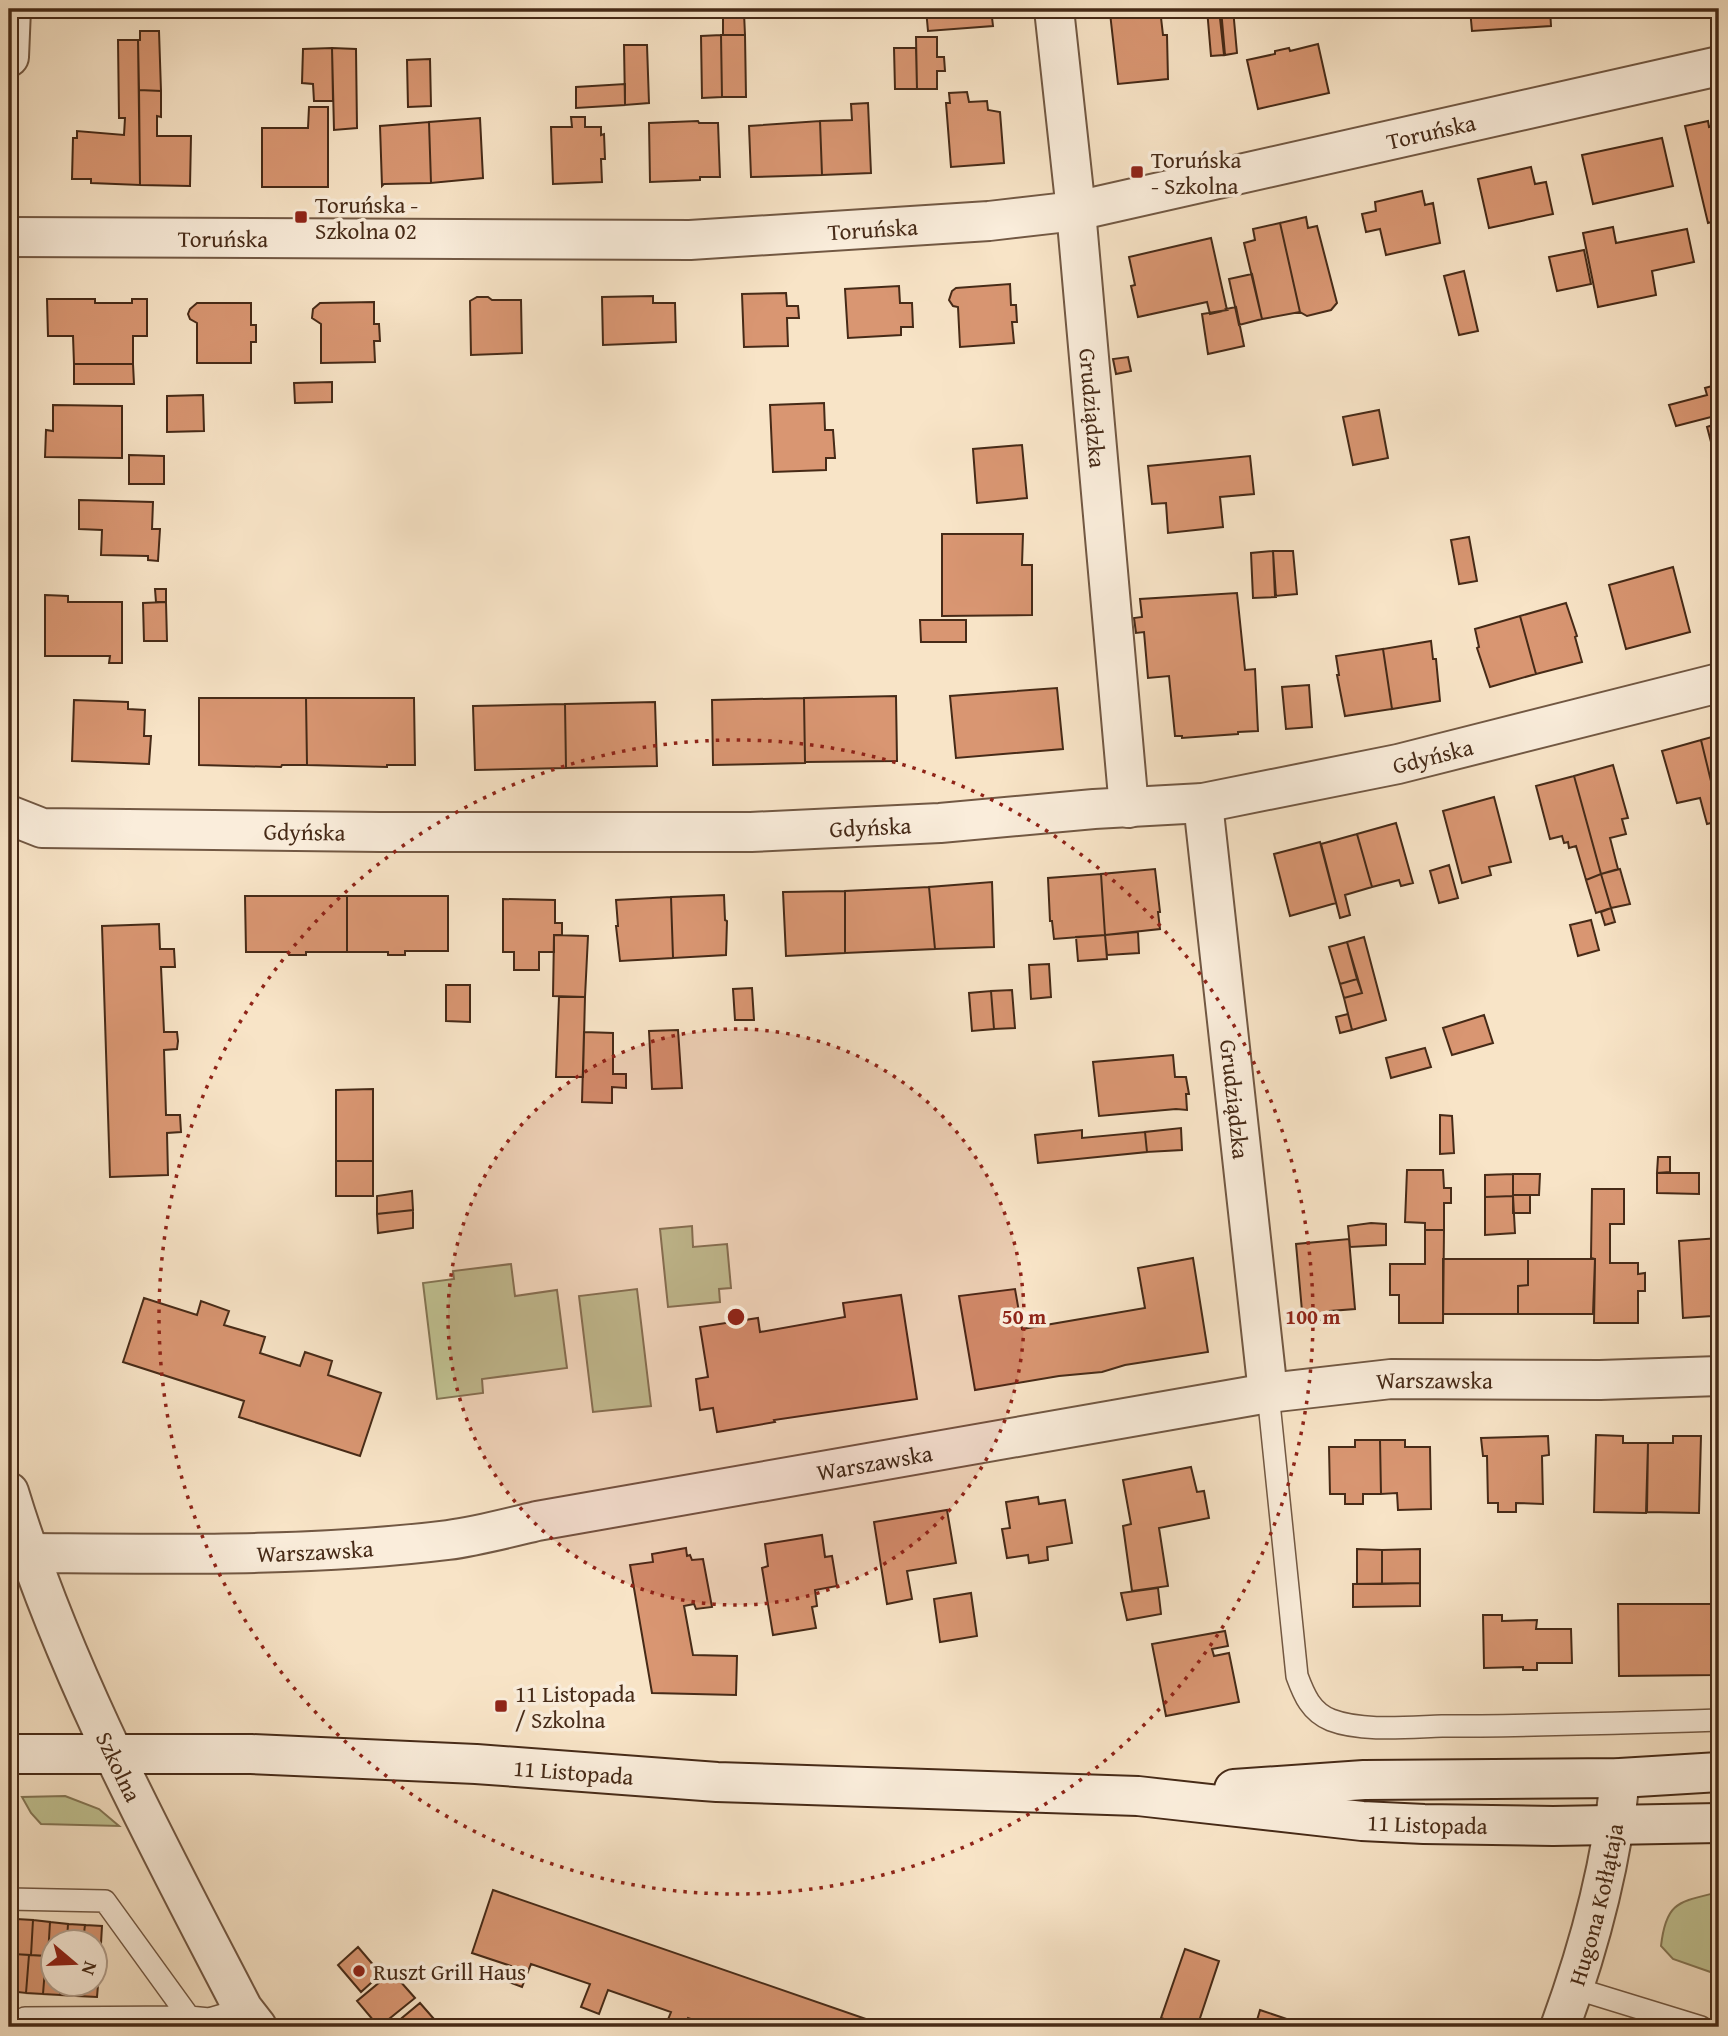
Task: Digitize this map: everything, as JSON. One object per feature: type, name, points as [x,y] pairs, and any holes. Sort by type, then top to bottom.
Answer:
[{"type":"street","points":[[9,57],[11,9]]},
{"type":"street","name":"Grudziądzka","points":[[1054,9],[1076,211],[1129,808]]},
{"type":"street","name":"Toruńska","points":[[9,237],[690,240],[989,221],[1076,211],[1719,66]]},
{"type":"street","name":"Gdyńska","points":[[9,815],[42,828],[751,832],[940,823],[1203,803],[1398,764],[1719,683]]},
{"type":"street","name":"Grudziądzka","points":[[1203,803],[1268,1393]]},
{"type":"street","name":"Warszawska","points":[[30,1553],[353,1549],[451,1540],[537,1521],[1268,1393],[1391,1379],[1600,1380],[1719,1376]]},
{"type":"street","name":"Szkolna","points":[[9,1492],[72,1667],[154,1838],[250,2018]]},
{"type":"street","name":"11 Listopada","points":[[9,1754],[251,1754],[476,1764],[731,1782],[1138,1796],[1362,1821],[1424,1824],[1553,1826],[1719,1822]]},
{"type":"street","name":"11 Listopada","points":[[1138,1796],[1364,1780],[1620,1778],[1719,1772]]},
{"type":"street","name":"Hugona Kołłątaja","points":[[1560,2027],[1574,1988],[1615,1824],[1620,1778]]},
{"type":"lane","points":[[1268,1393],[1297,1676],[1306,1700],[1319,1713],[1332,1721],[1366,1727],[1561,1726],[1719,1720]]},
{"type":"lane","points":[[9,1899],[106,1901],[189,2017]]},
{"type":"lane","points":[[1574,1988],[1700,2027]]},
{"type":"lane","points":[[22,2027],[25,2018],[250,2018]]},
{"type":"green space","points":[[692,1226],[693,1247],[727,1244],[731,1288],[719,1289],[720,1302],[668,1307],[660,1229]]},
{"type":"green space","points":[[511,1264],[515,1296],[557,1290],[567,1368],[482,1379],[483,1393],[437,1399],[423,1283],[454,1279],[453,1271]]},
{"type":"green space","points":[[637,1289],[651,1406],[593,1412],[579,1296]]},
{"type":"green space","points":[[65,1796],[99,1809],[119,1826],[41,1824],[22,1797]]},
{"type":"green space","points":[[1719,1892],[1719,1975],[1673,1959],[1661,1946],[1667,1920],[1677,1906],[1694,1898]]},
{"type":"building","points":[[926,9],[991,9],[993,26],[928,31]]},
{"type":"building","points":[[1160,9],[1163,35],[1167,35],[1168,79],[1118,84],[1110,13]]},
{"type":"building","points":[[1207,9],[1219,9],[1224,55],[1211,56]]},
{"type":"building","points":[[1221,9],[1233,9],[1237,53],[1225,55]]},
{"type":"building","points":[[1470,9],[1550,9],[1551,26],[1472,31]]},
{"type":"building","points":[[723,13],[744,13],[745,35],[723,35]]},
{"type":"building","points":[[140,31],[159,31],[161,91],[139,90]]},
{"type":"building","points":[[721,35],[722,97],[702,98],[701,36]]},
{"type":"building","points":[[721,35],[745,35],[746,97],[722,97]]},
{"type":"building","points":[[916,37],[937,37],[937,57],[944,57],[945,71],[937,71],[937,89],[917,89]]},
{"type":"building","points":[[118,40],[138,40],[140,185],[91,183],[91,179],[72,179],[73,138],[77,138],[77,131],[124,135],[125,118],[119,118]]},
{"type":"building","points":[[1318,44],[1329,93],[1258,109],[1247,60],[1275,54],[1275,51],[1289,48],[1290,51]]},
{"type":"building","points":[[624,45],[647,45],[649,103],[625,105]]},
{"type":"building","points":[[332,48],[356,49],[357,128],[334,130]]},
{"type":"building","points":[[332,48],[333,101],[314,101],[313,84],[302,83],[303,49]]},
{"type":"building","points":[[894,48],[916,48],[917,89],[895,89]]},
{"type":"building","points":[[430,59],[431,106],[408,107],[407,60]]},
{"type":"building","points":[[625,84],[625,105],[576,108],[576,87]]},
{"type":"building","points":[[139,90],[161,91],[161,117],[157,116],[157,136],[191,136],[190,186],[140,185]]},
{"type":"building","points":[[967,92],[969,102],[987,101],[988,110],[1000,112],[1004,163],[951,167],[946,103],[950,103],[949,93]]},
{"type":"building","points":[[868,103],[871,173],[822,175],[820,121],[852,120],[851,104]]},
{"type":"building","points":[[309,107],[328,107],[328,187],[262,187],[262,128],[308,128]]},
{"type":"building","points":[[571,117],[585,117],[585,127],[601,127],[601,135],[604,134],[605,159],[601,159],[602,182],[553,184],[551,127],[572,127]]},
{"type":"building","points":[[480,118],[483,178],[431,183],[429,122]]},
{"type":"building","points":[[820,121],[822,175],[751,177],[749,126]]},
{"type":"building","points":[[1708,121],[1709,127],[1719,125],[1719,220],[1708,223],[1685,126]]},
{"type":"building","points":[[429,122],[431,183],[382,186],[380,126]]},
{"type":"building","points":[[649,123],[718,123],[720,177],[650,182]]},
{"type":"building","points":[[1662,138],[1673,186],[1593,204],[1582,155]]},
{"type":"building","points":[[1531,167],[1535,184],[1546,182],[1553,214],[1489,228],[1478,179]]},
{"type":"building","points":[[1422,191],[1425,205],[1433,203],[1440,243],[1386,255],[1380,229],[1366,232],[1362,214],[1376,211],[1375,202]]},
{"type":"building","points":[[1306,217],[1308,228],[1317,226],[1337,303],[1331,310],[1307,316],[1300,312],[1280,223]]},
{"type":"building","points":[[1280,223],[1300,312],[1262,319],[1244,243],[1255,240],[1253,229]]},
{"type":"building","points":[[1613,227],[1616,243],[1687,229],[1694,262],[1652,271],[1656,295],[1598,307],[1583,233]]},
{"type":"building","points":[[1211,238],[1227,310],[1210,314],[1207,302],[1138,317],[1131,286],[1135,285],[1129,257]]},
{"type":"building","points":[[1584,250],[1591,284],[1557,291],[1549,257]]},
{"type":"building","points":[[1464,271],[1478,331],[1459,335],[1444,276]]},
{"type":"building","points":[[1252,274],[1262,319],[1239,325],[1229,279]]},
{"type":"building","points":[[1010,284],[1011,305],[1016,305],[1017,322],[1012,322],[1014,343],[960,347],[958,307],[953,306],[949,300],[952,291],[956,288]]},
{"type":"building","points":[[899,286],[900,303],[912,303],[913,327],[901,327],[901,335],[848,338],[845,289]]},
{"type":"building","points":[[786,293],[787,306],[798,306],[799,318],[787,318],[788,346],[744,347],[742,294]]},
{"type":"building","points":[[653,296],[653,303],[675,303],[676,342],[603,345],[602,297]]},
{"type":"building","points":[[477,297],[521,300],[522,353],[471,355],[470,301]]},
{"type":"building","points":[[47,299],[95,299],[95,303],[132,303],[132,299],[147,299],[147,336],[133,336],[133,364],[74,364],[73,336],[48,336]]},
{"type":"building","points":[[374,302],[374,324],[379,324],[380,341],[374,341],[375,362],[321,363],[321,324],[312,318],[313,309],[320,303]]},
{"type":"building","points":[[197,303],[251,303],[251,325],[256,325],[256,342],[251,342],[251,363],[197,363],[197,323],[190,319],[188,314]]},
{"type":"building","points":[[1236,307],[1244,346],[1208,354],[1202,314]]},
{"type":"building","points":[[1128,357],[1131,371],[1116,374],[1113,359]]},
{"type":"building","points":[[74,364],[133,364],[134,384],[74,384]]},
{"type":"building","points":[[332,382],[332,402],[295,403],[294,383]]},
{"type":"building","points":[[1719,384],[1719,415],[1676,426],[1669,405],[1707,395],[1705,388]]},
{"type":"building","points":[[203,395],[204,431],[167,432],[167,396]]},
{"type":"building","points":[[824,403],[825,430],[833,430],[835,458],[826,458],[826,470],[773,472],[770,405]]},
{"type":"building","points":[[53,405],[122,406],[122,458],[45,457],[46,430],[53,431]]},
{"type":"building","points":[[1379,410],[1388,458],[1353,465],[1343,417]]},
{"type":"building","points":[[1719,423],[1719,472],[1707,427]]},
{"type":"building","points":[[1022,445],[1027,498],[977,503],[973,449]]},
{"type":"building","points":[[129,455],[164,456],[164,484],[129,484]]},
{"type":"building","points":[[1250,456],[1254,494],[1220,497],[1223,527],[1168,533],[1166,503],[1152,504],[1148,466]]},
{"type":"building","points":[[79,500],[153,502],[152,529],[160,529],[158,561],[148,560],[148,556],[101,555],[102,530],[79,529]]},
{"type":"building","points":[[942,534],[1023,534],[1022,565],[1032,565],[1032,615],[942,616]]},
{"type":"building","points":[[1469,537],[1477,581],[1459,584],[1451,540]]},
{"type":"building","points":[[1273,551],[1293,551],[1297,594],[1275,596]]},
{"type":"building","points":[[1273,551],[1276,597],[1253,598],[1251,553]]},
{"type":"building","points":[[1673,567],[1690,632],[1626,649],[1609,585]]},
{"type":"building","points":[[155,589],[166,589],[166,602],[156,602]]},
{"type":"building","points":[[1237,593],[1245,670],[1255,669],[1258,731],[1182,738],[1175,736],[1169,676],[1148,678],[1144,632],[1136,633],[1134,618],[1142,617],[1140,599]]},
{"type":"building","points":[[45,595],[68,596],[68,602],[122,602],[122,663],[109,663],[110,656],[45,656]]},
{"type":"building","points":[[166,602],[167,641],[144,641],[143,603]]},
{"type":"building","points":[[1566,603],[1582,662],[1536,674],[1520,616]]},
{"type":"building","points":[[1520,616],[1536,674],[1490,687],[1477,648],[1475,629]]},
{"type":"building","points":[[920,620],[966,620],[966,642],[921,642]]},
{"type":"building","points":[[1431,641],[1433,659],[1436,659],[1440,701],[1392,709],[1383,649]]},
{"type":"building","points":[[1383,649],[1392,709],[1345,716],[1336,656]]},
{"type":"building","points":[[1309,685],[1312,727],[1286,729],[1282,687]]},
{"type":"building","points":[[1057,688],[1063,749],[956,758],[950,696]]},
{"type":"building","points":[[896,696],[897,761],[805,762],[804,698]]},
{"type":"building","points":[[199,698],[306,698],[307,765],[199,765]]},
{"type":"building","points":[[306,698],[414,698],[415,765],[307,765]]},
{"type":"building","points":[[804,698],[805,763],[713,765],[712,700]]},
{"type":"building","points":[[74,700],[128,702],[128,709],[145,710],[144,736],[151,736],[149,764],[72,761]]},
{"type":"building","points":[[655,702],[657,766],[566,768],[565,704]]},
{"type":"building","points":[[565,704],[566,768],[475,770],[473,706]]},
{"type":"building","points":[[1719,735],[1719,814],[1701,740]]},
{"type":"building","points":[[1701,740],[1719,814],[1719,821],[1707,824],[1700,798],[1677,803],[1662,751]]},
{"type":"building","points":[[1613,765],[1628,818],[1622,819],[1626,834],[1610,838],[1618,869],[1601,874],[1574,776]]},
{"type":"building","points":[[1574,776],[1601,874],[1586,880],[1576,846],[1569,848],[1568,842],[1564,843],[1562,836],[1550,839],[1536,786]]},
{"type":"building","points":[[1494,797],[1511,862],[1489,867],[1491,875],[1462,883],[1443,811]]},
{"type":"building","points":[[1396,823],[1413,883],[1401,886],[1399,880],[1372,887],[1357,834]]},
{"type":"building","points":[[1357,834],[1372,887],[1345,895],[1350,915],[1340,918],[1321,844]]},
{"type":"building","points":[[1320,842],[1336,903],[1290,916],[1274,854]]},
{"type":"building","points":[[1449,865],[1458,898],[1439,903],[1430,871]]},
{"type":"building","points":[[1155,869],[1160,929],[1105,935],[1101,874]]},
{"type":"building","points":[[1620,869],[1630,904],[1611,908],[1601,874]]},
{"type":"building","points":[[1101,874],[1105,935],[1054,939],[1050,921],[1048,878]]},
{"type":"building","points":[[1601,874],[1611,908],[1596,913],[1586,880]]},
{"type":"building","points":[[992,882],[994,947],[935,949],[929,887]]},
{"type":"building","points":[[929,887],[935,949],[845,953],[845,891]]},
{"type":"building","points":[[845,891],[845,953],[786,956],[783,892]]},
{"type":"building","points":[[724,895],[727,921],[726,955],[673,958],[671,897]]},
{"type":"building","points":[[245,896],[347,896],[347,952],[306,952],[306,955],[289,955],[288,952],[246,952]]},
{"type":"building","points":[[347,896],[448,896],[448,951],[405,951],[405,955],[388,955],[388,952],[347,952]]},
{"type":"building","points":[[671,897],[673,958],[620,961],[616,900]]},
{"type":"building","points":[[503,899],[555,900],[555,923],[562,923],[562,935],[554,935],[554,952],[539,952],[539,970],[514,970],[514,952],[503,952]]},
{"type":"building","points":[[1611,908],[1615,922],[1605,925],[1601,912]]},
{"type":"building","points":[[1591,920],[1599,950],[1578,956],[1570,925]]},
{"type":"building","points":[[159,924],[160,949],[174,949],[175,967],[161,967],[164,1032],[177,1032],[178,1041],[177,1049],[164,1050],[166,1115],[180,1115],[181,1132],[167,1133],[168,1175],[110,1177],[102,926]]},
{"type":"building","points":[[1138,932],[1139,953],[1107,955],[1105,935]]},
{"type":"building","points":[[554,935],[588,936],[585,997],[553,996]]},
{"type":"building","points":[[1105,935],[1107,959],[1078,961],[1076,937]]},
{"type":"building","points":[[1364,937],[1386,1020],[1352,1030],[1344,998],[1362,993],[1347,942]]},
{"type":"building","points":[[1347,942],[1357,979],[1340,984],[1329,947]]},
{"type":"building","points":[[1049,964],[1051,997],[1031,999],[1029,965]]},
{"type":"building","points":[[1357,979],[1362,993],[1344,998],[1340,984]]},
{"type":"building","points":[[446,985],[470,985],[470,1022],[446,1021]]},
{"type":"building","points":[[752,988],[754,1020],[735,1020],[733,989]]},
{"type":"building","points":[[1012,990],[1015,1028],[994,1029],[991,991]]},
{"type":"building","points":[[991,991],[994,1029],[972,1031],[969,993]]},
{"type":"building","points":[[559,997],[585,997],[583,1077],[556,1077]]},
{"type":"building","points":[[1348,1014],[1352,1030],[1340,1033],[1336,1017]]},
{"type":"building","points":[[1484,1015],[1493,1043],[1452,1055],[1443,1028]]},
{"type":"building","points":[[678,1030],[682,1088],[652,1089],[649,1031]]},
{"type":"building","points":[[584,1032],[613,1033],[613,1074],[626,1074],[626,1088],[612,1087],[612,1103],[582,1102]]},
{"type":"building","points":[[1425,1048],[1431,1067],[1391,1078],[1386,1058]]},
{"type":"building","points":[[1173,1055],[1175,1077],[1186,1077],[1189,1094],[1186,1094],[1187,1110],[1099,1116],[1093,1062]]},
{"type":"building","points":[[373,1089],[373,1161],[336,1161],[336,1090]]},
{"type":"building","points":[[1440,1115],[1452,1116],[1454,1153],[1440,1154]]},
{"type":"building","points":[[1181,1128],[1182,1150],[1147,1152],[1145,1132]]},
{"type":"building","points":[[1082,1130],[1082,1138],[1145,1132],[1147,1152],[1038,1163],[1035,1135]]},
{"type":"building","points":[[1658,1157],[1670,1157],[1670,1172],[1657,1173]]},
{"type":"building","points":[[336,1161],[373,1161],[373,1196],[336,1196]]},
{"type":"building","points":[[1407,1170],[1443,1170],[1444,1188],[1451,1188],[1451,1203],[1444,1203],[1444,1230],[1425,1230],[1425,1223],[1405,1222]]},
{"type":"building","points":[[1657,1173],[1699,1173],[1699,1194],[1657,1193]]},
{"type":"building","points":[[1513,1174],[1540,1174],[1539,1195],[1513,1195]]},
{"type":"building","points":[[1513,1174],[1513,1196],[1485,1197],[1485,1175]]},
{"type":"building","points":[[1592,1189],[1624,1189],[1624,1224],[1610,1224],[1610,1263],[1638,1263],[1638,1274],[1645,1273],[1645,1291],[1638,1291],[1638,1323],[1594,1323]]},
{"type":"building","points":[[412,1191],[413,1210],[377,1214],[377,1196]]},
{"type":"building","points":[[1513,1195],[1530,1195],[1530,1213],[1513,1213]]},
{"type":"building","points":[[1513,1196],[1515,1233],[1485,1235],[1485,1197]]},
{"type":"building","points":[[413,1210],[413,1228],[378,1233],[377,1214]]},
{"type":"building","points":[[1386,1224],[1386,1245],[1350,1247],[1348,1226]]},
{"type":"building","points":[[1425,1230],[1444,1230],[1443,1323],[1399,1323],[1399,1295],[1390,1295],[1390,1264],[1425,1264]]},
{"type":"building","points":[[1719,1238],[1719,1309],[1712,1310],[1712,1316],[1683,1318],[1679,1241]]},
{"type":"building","points":[[1349,1239],[1355,1309],[1330,1311],[1330,1320],[1303,1322],[1296,1244]]},
{"type":"building","points":[[1193,1258],[1208,1352],[1125,1365],[1102,1372],[975,1390],[959,1296],[1015,1289],[1022,1329],[1145,1308],[1138,1268]]},
{"type":"building","points":[[1443,1259],[1528,1259],[1528,1285],[1518,1286],[1518,1314],[1443,1314]]},
{"type":"building","points":[[1528,1259],[1595,1259],[1593,1314],[1518,1314],[1518,1286],[1528,1285]]},
{"type":"building","points":[[901,1295],[917,1399],[774,1420],[775,1422],[717,1432],[713,1408],[700,1410],[696,1379],[708,1377],[700,1327],[758,1318],[760,1332],[845,1317],[843,1303]]},
{"type":"building","points":[[144,1298],[197,1315],[201,1301],[229,1311],[224,1325],[265,1337],[260,1353],[300,1366],[305,1352],[332,1361],[328,1375],[381,1393],[360,1456],[239,1417],[244,1401],[123,1362]]},
{"type":"building","points":[[1596,1435],[1623,1436],[1623,1443],[1648,1443],[1646,1513],[1594,1512]]},
{"type":"building","points":[[1548,1436],[1549,1455],[1542,1456],[1543,1504],[1516,1503],[1516,1512],[1498,1512],[1498,1503],[1488,1503],[1487,1456],[1483,1456],[1481,1438]]},
{"type":"building","points":[[1673,1436],[1701,1436],[1699,1513],[1647,1512],[1648,1443],[1673,1443]]},
{"type":"building","points":[[1355,1440],[1380,1440],[1381,1494],[1363,1494],[1363,1504],[1345,1504],[1345,1494],[1330,1494],[1329,1447],[1355,1447]]},
{"type":"building","points":[[1380,1440],[1405,1440],[1405,1447],[1430,1447],[1431,1509],[1398,1510],[1397,1493],[1381,1494]]},
{"type":"building","points":[[1191,1467],[1197,1492],[1204,1491],[1209,1518],[1159,1528],[1168,1586],[1132,1591],[1123,1526],[1131,1524],[1123,1480]]},
{"type":"building","points":[[1038,1497],[1039,1504],[1065,1500],[1072,1543],[1047,1547],[1048,1560],[1029,1563],[1028,1555],[1007,1558],[1002,1529],[1010,1528],[1006,1502]]},
{"type":"building","points":[[947,1510],[956,1563],[907,1571],[912,1599],[887,1604],[874,1522]]},
{"type":"building","points":[[822,1535],[825,1557],[832,1556],[837,1586],[815,1590],[817,1606],[812,1607],[816,1628],[773,1635],[762,1568],[768,1566],[765,1544]]},
{"type":"building","points":[[686,1548],[687,1556],[690,1555],[692,1560],[703,1559],[712,1607],[696,1609],[694,1604],[684,1606],[693,1655],[737,1656],[736,1695],[652,1693],[630,1565],[653,1562],[652,1554]]},
{"type":"building","points":[[1357,1549],[1382,1550],[1382,1584],[1357,1584]]},
{"type":"building","points":[[1420,1549],[1420,1583],[1382,1584],[1382,1550]]},
{"type":"building","points":[[1420,1583],[1420,1606],[1353,1607],[1353,1584]]},
{"type":"building","points":[[1158,1588],[1161,1614],[1127,1620],[1121,1593]]},
{"type":"building","points":[[971,1593],[977,1636],[940,1642],[934,1599]]},
{"type":"building","points":[[1618,1604],[1716,1604],[1717,1675],[1619,1676]]},
{"type":"building","points":[[1483,1615],[1502,1615],[1502,1621],[1537,1620],[1536,1629],[1571,1629],[1572,1663],[1537,1663],[1537,1670],[1523,1670],[1523,1667],[1484,1668]]},
{"type":"building","points":[[1225,1631],[1228,1646],[1212,1649],[1214,1656],[1229,1653],[1239,1702],[1166,1716],[1152,1644]]},
{"type":"building","points":[[493,1890],[889,2027],[714,2027],[688,2018],[685,2027],[665,2027],[671,2012],[608,1990],[599,2014],[581,2007],[590,1984],[531,1964],[522,1987],[506,1981],[511,1966],[472,1953]]},
{"type":"building","points":[[9,1918],[16,1919],[13,1954],[9,1954]]},
{"type":"building","points":[[16,1919],[33,1920],[31,1955],[13,1954]]},
{"type":"building","points":[[33,1920],[50,1922],[50,1927],[38,1927],[38,1955],[31,1955]]},
{"type":"building","points":[[50,1922],[68,1924],[68,1927],[50,1927]]},
{"type":"building","points":[[68,1924],[85,1925],[85,1927],[68,1927]]},
{"type":"building","points":[[358,1947],[381,1974],[361,1992],[338,1965]]},
{"type":"building","points":[[1185,1949],[1219,1961],[1197,2027],[1186,2027],[1161,2018]]},
{"type":"building","points":[[13,1954],[29,1955],[26,1993],[9,1991]]},
{"type":"building","points":[[29,1955],[38,1956],[38,1994],[26,1993]]},
{"type":"building","points":[[392,1972],[415,1998],[379,2027],[357,2001]]},
{"type":"building","points":[[420,2003],[441,2027],[391,2027]]},
{"type":"building","points":[[1260,2010],[1290,2020],[1289,2022],[1303,2027],[1255,2027]]},
{"type":"building","points":[[1161,2018],[1184,2026],[1186,2027],[1158,2027]]},
{"type":"place","name":"Toruńska - Szkolna","points":[[1137,172]]},
{"type":"place","name":"Toruńska - Szkolna 02","points":[[301,217]]},
{"type":"place","name":"11 Listopada / Szkolna","points":[[501,1706]]},
{"type":"place","name":"Ruszt Grill Haus","points":[[359,1971]]}]
